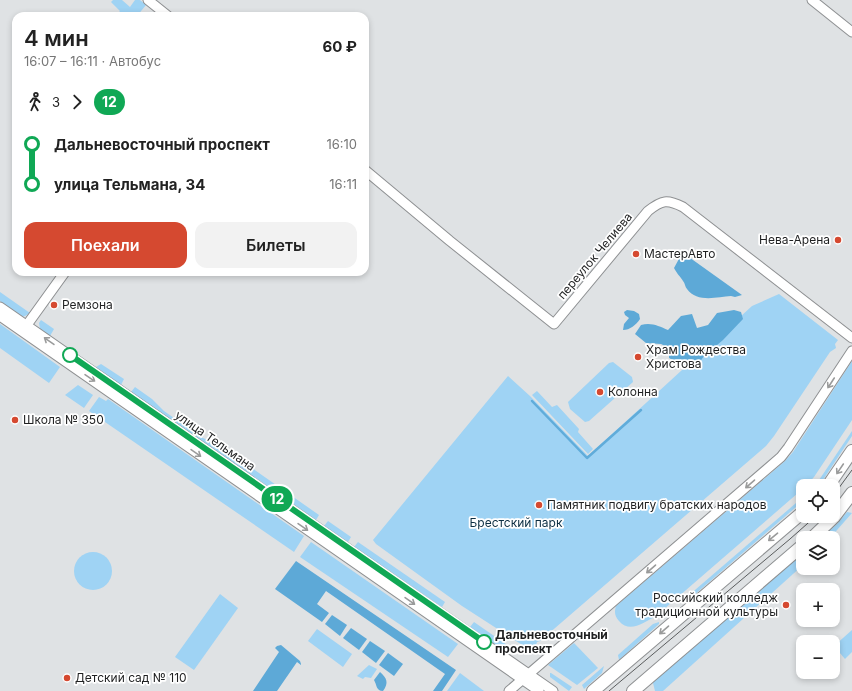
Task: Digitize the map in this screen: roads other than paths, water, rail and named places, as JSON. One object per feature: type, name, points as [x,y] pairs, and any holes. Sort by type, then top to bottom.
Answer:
[{"type":"main road","points":[[833,479],[852,451]]},
{"type":"main road","points":[[819,531],[834,517],[852,493]]},
{"type":"main road","points":[[593,691],[796,518]]},
{"type":"main road","points":[[639,689],[796,551]]},
{"type":"street","points":[[148,0],[163,12]]},
{"type":"street","points":[[812,0],[852,32]]},
{"type":"street","name":"переулок Челиева","points":[[369,173],[450,241],[554,324],[648,211],[665,201],[673,202],[683,207],[852,338]]},
{"type":"street","points":[[25,328],[62,276]]},
{"type":"street","name":"улица Тельмана","points":[[0,306],[25,328],[526,677],[553,691]]},
{"type":"street","name":"улица Тельмана","points":[[0,316],[25,328]]},
{"type":"street","points":[[509,691],[781,457],[852,351]]},
{"type":"street","name":"улица Тельмана","points":[[526,677],[540,691]]},
{"type":"waterway","points":[[532,401],[587,458],[641,410]]},
{"type":"tram line","points":[[840,486],[852,470]]},
{"type":"tram line","points":[[609,691],[808,523]]},
{"type":"place","name":"Нева-Арена","points":[[838,240]]},
{"type":"place","name":"МастерАвто","points":[[636,254]]},
{"type":"place","name":"Ремзона","points":[[54,305]]},
{"type":"place","name":"Храм Рождества Христова","points":[[638,357]]},
{"type":"place","name":"Колонна","points":[[600,392]]},
{"type":"place","name":"Школа № 350","points":[[15,420]]},
{"type":"place","name":"Памятник подвигу братских народов","points":[[539,505]]},
{"type":"place","name":"Российский колледж традиционной культуры","points":[[786,605]]},
{"type":"place","name":"Дальневосточный проспект","points":[[484,642]]},
{"type":"place","name":"Детский сад № 110","points":[[67,678]]},
{"type":"park label","name":"Брестский парк","points":[[516,523]]}]
